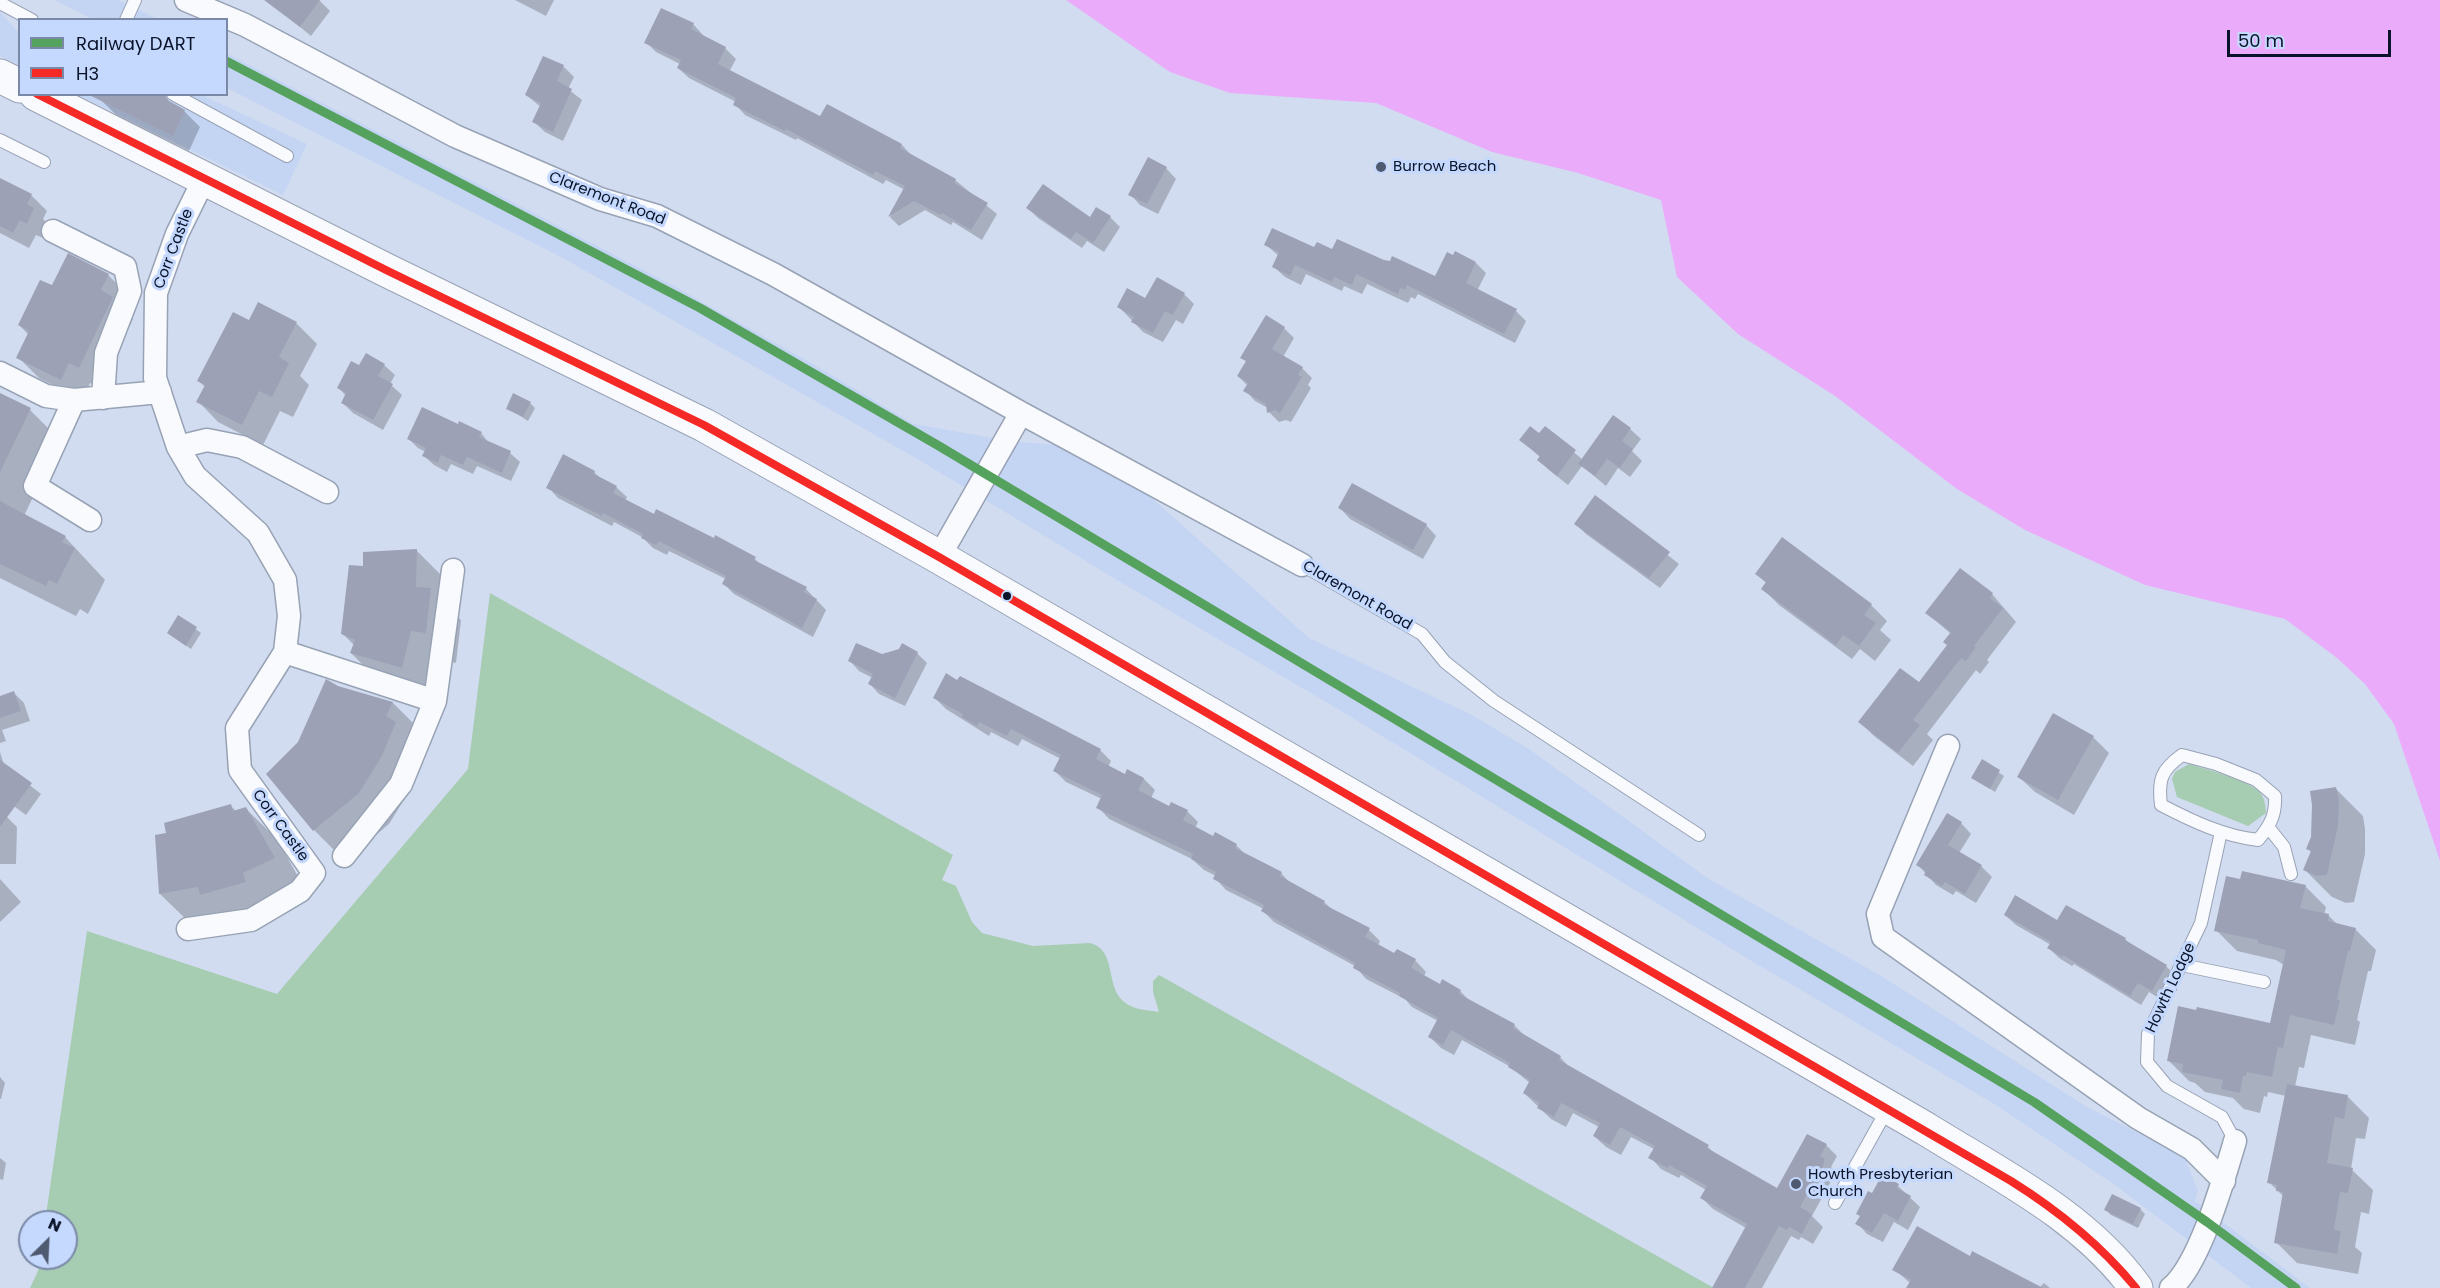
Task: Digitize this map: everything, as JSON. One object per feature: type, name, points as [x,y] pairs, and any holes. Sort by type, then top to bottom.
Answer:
[{"type":"main road","points":[[0,76],[18,85]]},
{"type":"main road","points":[[40,96],[704,425],[939,557],[1889,1107],[2059,1212],[2096,1243],[2136,1288]]},
{"type":"street","name":"Claremont Road","points":[[186,0],[228,18]]},
{"type":"street","name":"Claremont Road","points":[[228,18],[455,136],[600,199],[657,216],[772,274],[1021,413],[1302,565]]},
{"type":"street","name":"Corr Castle","points":[[188,929],[251,920],[300,891],[314,873],[240,770],[237,728],[285,652],[289,616],[285,580],[258,534],[195,476],[178,447],[155,378],[156,293],[177,234],[204,179]]},
{"type":"street","name":"Corr Castle","points":[[53,231],[125,267],[130,291],[106,353],[102,398]]},
{"type":"street","points":[[0,374],[46,396],[74,400],[160,392]]},
{"type":"street","points":[[74,400],[35,486],[90,520]]},
{"type":"street","points":[[939,557],[1021,413]]},
{"type":"street","points":[[178,447],[207,440],[242,447],[327,492]]},
{"type":"street","points":[[344,856],[401,783],[435,701],[453,570]]},
{"type":"street","points":[[285,652],[435,701]]},
{"type":"street","points":[[1948,746],[1878,914],[1882,937],[2138,1118],[2192,1149],[2224,1181]]},
{"type":"street","points":[[2171,1288],[2177,1283],[2194,1255],[2224,1181],[2235,1141]]},
{"type":"lane","points":[[127,18],[135,0]]},
{"type":"lane","points":[[0,3],[28,18]]},
{"type":"lane","points":[[177,96],[287,156]]},
{"type":"lane","points":[[0,140],[44,162]]},
{"type":"lane","name":"Claremont Road","points":[[1302,565],[1422,634],[1445,662],[1494,701],[1699,836]]},
{"type":"lane","points":[[2182,755],[2217,764],[2256,780],[2275,796],[2276,810],[2269,828],[2258,840],[2238,838],[2221,832],[2161,805],[2159,786],[2167,766],[2182,755]]},
{"type":"lane","points":[[2269,828],[2284,847],[2290,874]]},
{"type":"lane","name":"Howth Lodge","points":[[2221,832],[2201,923],[2148,1034],[2147,1062],[2167,1086],[2222,1118],[2235,1141]]},
{"type":"lane","points":[[2182,965],[2264,982]]},
{"type":"lane","points":[[1835,1203],[1889,1107]]},
{"type":"shaded area","points":[[54,0],[118,0],[156,18],[91,18]]},
{"type":"shaded area","points":[[1066,0],[2440,0],[2440,861],[2394,724],[2365,684],[2337,658],[2285,619],[2145,585],[2025,530],[1957,489],[1835,396],[1738,334],[1677,277],[1661,200],[1578,173],[1492,152],[1376,103],[1230,93],[1170,72]]},
{"type":"shaded area","points":[[0,12],[18,32],[18,65],[0,56]]},
{"type":"shaded area","points":[[228,54],[672,285],[914,424],[1016,442],[1063,445],[1137,485],[1309,638],[1470,714],[1529,749],[1709,879],[1883,977],[2087,1107],[2184,1156],[2198,1191],[2195,1201],[2310,1288],[2251,1288],[2115,1185],[1996,1105],[1745,957],[1328,703],[1122,583],[921,461],[565,259],[228,89]]},
{"type":"shaded area","points":[[80,96],[204,96],[307,144],[283,195]]},
{"type":"green space","points":[[490,593],[953,855],[942,880],[956,886],[972,922],[982,933],[1033,946],[1090,943],[1098,947],[1108,960],[1114,986],[1123,1001],[1140,1009],[1159,1012],[1153,992],[1153,981],[1159,975],[1714,1288],[30,1288],[38,1270],[78,1270],[78,1210],[47,1210],[87,931],[277,994],[468,769]]},
{"type":"green space","points":[[2189,764],[2226,775],[2253,787],[2262,796],[2266,813],[2248,826],[2177,797],[2172,779],[2175,772]]},
{"type":"building","points":[[264,0],[320,0],[300,27]]},
{"type":"building","points":[[661,8],[694,23],[691,29],[726,47],[718,64],[820,116],[827,104],[902,144],[900,148],[956,179],[954,183],[988,203],[971,230],[942,213],[941,215],[914,201],[888,217],[905,186],[875,171],[873,175],[786,129],[785,131],[733,105],[736,98],[677,68],[681,60],[644,43]]},
{"type":"building","points":[[543,56],[564,65],[557,81],[572,89],[553,132],[532,122],[541,103],[525,95]]},
{"type":"building","points":[[91,96],[165,96],[169,101],[185,110],[173,136]]},
{"type":"building","points":[[1148,157],[1167,167],[1147,204],[1128,195]]},
{"type":"building","points":[[0,178],[32,194],[27,204],[34,208],[27,224],[20,220],[13,233],[0,226]]},
{"type":"building","points":[[1043,184],[1090,217],[1096,207],[1111,216],[1093,243],[1076,232],[1071,239],[1026,208]]},
{"type":"building","points":[[1272,228],[1314,247],[1317,242],[1332,249],[1337,239],[1384,260],[1390,261],[1392,256],[1435,276],[1447,252],[1453,255],[1455,251],[1476,262],[1466,283],[1517,309],[1504,334],[1407,285],[1405,290],[1400,288],[1398,294],[1356,274],[1352,285],[1334,277],[1332,282],[1295,265],[1290,276],[1272,267],[1279,252],[1264,245]]},
{"type":"building","points":[[68,253],[109,274],[101,290],[113,297],[79,368],[69,363],[61,380],[16,358],[29,331],[18,325],[40,280],[52,285]]},
{"type":"building","points":[[1157,277],[1185,293],[1173,315],[1165,311],[1153,333],[1131,322],[1134,317],[1117,307],[1127,288],[1145,298]]},
{"type":"building","points":[[258,302],[297,322],[279,357],[289,363],[272,397],[259,391],[242,425],[196,402],[205,385],[197,381],[233,312],[249,320]]},
{"type":"building","points":[[1266,315],[1285,327],[1272,349],[1303,367],[1298,375],[1302,377],[1280,413],[1275,410],[1267,413],[1266,404],[1243,391],[1248,383],[1237,376],[1246,361],[1240,358]]},
{"type":"building","points":[[366,353],[385,364],[378,376],[393,384],[373,420],[341,403],[346,393],[337,388],[351,361],[359,365]]},
{"type":"building","points":[[0,393],[31,408],[0,472]]},
{"type":"building","points":[[513,393],[531,402],[523,417],[506,409]]},
{"type":"building","points":[[422,407],[458,424],[459,421],[482,432],[479,437],[511,451],[502,473],[467,457],[463,465],[441,455],[438,463],[422,456],[426,448],[407,439]]},
{"type":"building","points":[[1613,415],[1631,428],[1622,441],[1633,449],[1620,468],[1607,459],[1595,476],[1578,464]]},
{"type":"building","points":[[1530,426],[1539,433],[1545,426],[1576,450],[1557,476],[1537,460],[1540,456],[1519,440]]},
{"type":"building","points":[[563,454],[617,486],[613,493],[654,514],[656,509],[714,538],[715,535],[756,557],[754,560],[807,587],[804,592],[817,599],[802,628],[722,584],[726,576],[659,541],[656,545],[641,538],[643,534],[603,513],[602,516],[546,488]]},
{"type":"building","points":[[1352,483],[1427,524],[1413,550],[1338,508]]},
{"type":"building","points":[[1595,495],[1670,552],[1649,578],[1574,524]]},
{"type":"building","points":[[0,501],[66,536],[62,542],[75,548],[57,584],[49,580],[46,586],[0,564]]},
{"type":"building","points":[[1782,537],[1872,604],[1864,615],[1876,623],[1859,646],[1843,635],[1836,645],[1761,589],[1766,582],[1755,574]]},
{"type":"building","points":[[417,549],[416,587],[431,588],[426,633],[411,631],[402,668],[350,653],[355,640],[341,634],[349,565],[363,566],[363,552]]},
{"type":"building","points":[[1960,568],[1993,593],[1990,598],[2003,608],[1974,646],[1976,647],[1966,661],[1961,658],[1913,720],[1920,725],[1898,753],[1858,722],[1900,668],[1919,682],[1947,645],[1943,642],[1951,632],[1925,613]]},
{"type":"building","points":[[178,615],[197,627],[186,646],[167,633]]},
{"type":"building","points":[[856,643],[882,654],[899,649],[902,643],[918,652],[895,698],[868,684],[873,674],[848,661]]},
{"type":"building","points":[[946,673],[957,680],[960,676],[1101,749],[1096,759],[1125,774],[1127,769],[1144,778],[1138,790],[1169,806],[1171,802],[1188,810],[1183,820],[1213,836],[1215,832],[1237,844],[1235,848],[1282,872],[1280,876],[1325,901],[1323,904],[1370,928],[1365,937],[1394,953],[1397,949],[1416,959],[1411,968],[1440,984],[1442,979],[1461,990],[1459,994],[1515,1024],[1513,1028],[1561,1056],[1559,1060],[1709,1145],[1707,1148],[1777,1188],[1807,1134],[1827,1144],[1820,1156],[1825,1159],[1823,1166],[1800,1207],[1812,1214],[1802,1234],[1789,1227],[1787,1230],[1779,1226],[1745,1288],[1712,1288],[1747,1224],[1700,1198],[1707,1186],[1669,1165],[1668,1168],[1648,1158],[1655,1146],[1620,1127],[1610,1145],[1593,1136],[1600,1123],[1561,1103],[1554,1117],[1537,1108],[1540,1103],[1523,1093],[1530,1080],[1508,1067],[1510,1063],[1451,1030],[1443,1045],[1428,1037],[1438,1018],[1399,996],[1400,993],[1353,968],[1355,963],[1261,911],[1264,905],[1213,879],[1216,872],[1191,859],[1193,854],[1096,808],[1102,795],[1053,771],[1061,755],[1011,729],[1007,736],[979,722],[977,726],[962,717],[963,714],[933,698]]},
{"type":"building","points":[[326,679],[338,686],[393,702],[386,716],[396,722],[382,756],[359,793],[313,831],[266,774],[298,742]]},
{"type":"building","points":[[14,691],[21,711],[0,718],[0,696]]},
{"type":"building","points":[[2053,713],[2094,736],[2058,800],[2017,777]]},
{"type":"building","points":[[1982,759],[2000,770],[1990,789],[1971,778]]},
{"type":"building","points":[[0,760],[32,783],[0,827]]},
{"type":"building","points":[[2336,787],[2339,800],[2338,826],[2327,875],[2317,876],[2303,870],[2311,851],[2306,849],[2311,837],[2310,791]]},
{"type":"building","points":[[231,804],[233,811],[246,807],[275,858],[243,873],[246,882],[200,895],[198,887],[159,894],[155,835],[166,833],[164,823]]},
{"type":"building","points":[[1947,813],[1962,822],[1948,845],[1982,865],[1965,894],[1945,882],[1942,886],[1924,875],[1926,871],[1916,865]]},
{"type":"building","points":[[2242,871],[2306,885],[2300,908],[2329,914],[2328,921],[2356,928],[2337,999],[2340,1000],[2334,1025],[2290,1015],[2283,1048],[2278,1047],[2272,1077],[2247,1072],[2246,1076],[2243,1076],[2240,1093],[2221,1089],[2223,1080],[2182,1072],[2183,1064],[2167,1061],[2178,1006],[2196,1010],[2197,1007],[2270,1023],[2286,950],[2258,943],[2258,940],[2214,931],[2226,876],[2240,879]]},
{"type":"building","points":[[2015,895],[2057,920],[2066,905],[2126,938],[2125,940],[2167,965],[2152,991],[2138,983],[2130,996],[2063,955],[2062,957],[2047,948],[2051,942],[2004,915]]},
{"type":"building","points":[[2287,1084],[2348,1095],[2344,1119],[2335,1117],[2327,1163],[2353,1168],[2348,1193],[2340,1192],[2334,1230],[2341,1231],[2337,1254],[2274,1243],[2283,1192],[2276,1191],[2277,1185],[2267,1183]]},
{"type":"building","points":[[1882,1175],[1899,1184],[1897,1188],[1911,1196],[1898,1221],[1884,1213],[1872,1233],[1855,1224],[1860,1216],[1856,1214],[1868,1191],[1872,1193]]},
{"type":"building","points":[[2112,1194],[2141,1208],[2133,1224],[2104,1210]]},
{"type":"building","points":[[1917,1226],[1970,1256],[1972,1251],[2043,1288],[1906,1288],[1911,1280],[1892,1270]]},
{"type":"rail line","name":"DART","points":[[228,62],[700,308],[939,446],[2034,1102],[2207,1222],[2296,1288]]},
{"type":"transit line","name":"H3","points":[[41,96],[386,270],[704,425],[939,557],[2011,1181],[2078,1229],[2136,1288]]},
{"type":"place","name":"Burrow Beach","points":[[1381,167]]},
{"type":"place","name":"Howth Presbyterian Church","points":[[1796,1184]]}]
